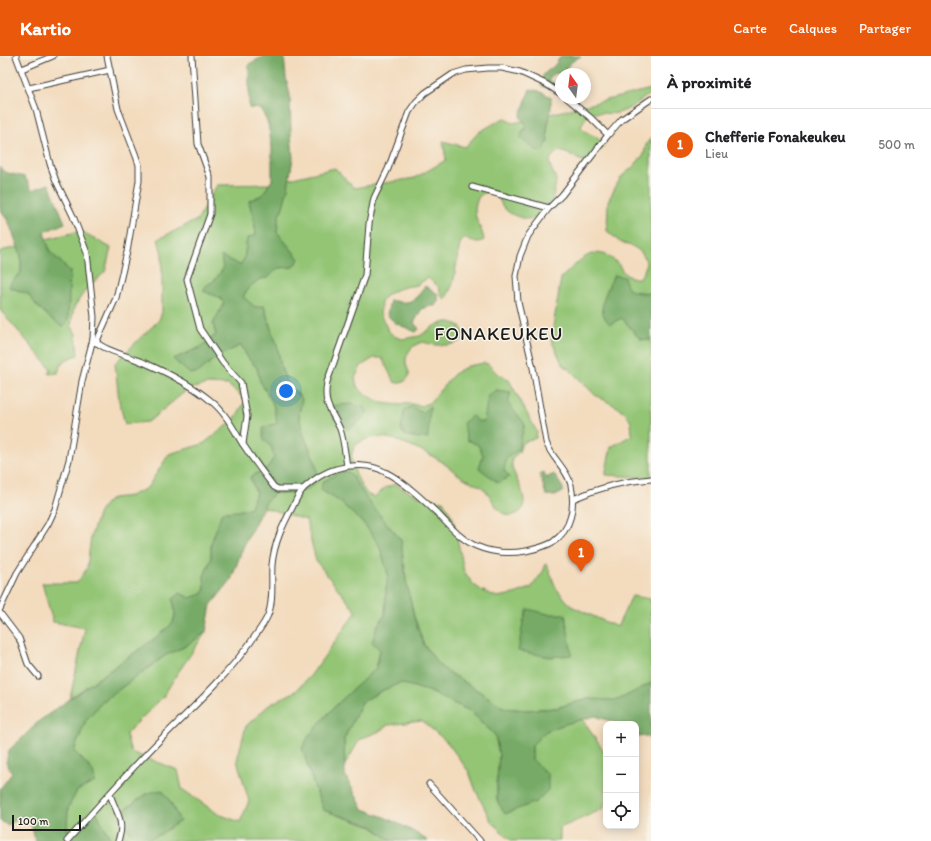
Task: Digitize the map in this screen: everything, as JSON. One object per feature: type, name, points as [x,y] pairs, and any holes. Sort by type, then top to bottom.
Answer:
[{"type":"street","points":[[16,56],[36,109],[50,164],[56,181],[73,216],[87,253],[94,317],[94,341]]},
{"type":"street","points":[[22,69],[53,56]]},
{"type":"street","points":[[0,609],[17,573],[48,524],[55,509],[69,460],[82,381],[94,341],[116,298],[126,252],[139,181],[139,165],[118,110],[107,56]]},
{"type":"street","points":[[192,56],[198,144],[210,177],[210,214],[187,279],[200,329],[223,363],[241,384],[247,416],[243,444]]},
{"type":"street","points":[[347,466],[340,429],[328,407],[326,399],[327,382],[365,275],[369,224],[374,198],[388,169],[409,112],[421,97],[449,77],[459,72],[477,68],[502,68],[520,72],[546,84],[555,90]]},
{"type":"street","points":[[29,88],[110,70]]},
{"type":"street","points":[[67,841],[161,739],[206,696],[239,658],[260,629],[269,613],[271,605],[272,564],[281,529],[303,489],[323,474],[337,468],[347,466],[368,466],[385,471],[403,483],[433,508],[460,536],[476,546],[498,552],[520,552],[536,549],[551,544],[560,536],[569,522],[573,499],[568,476],[546,442],[533,368],[521,319],[516,286],[517,270],[524,246],[533,229],[549,208],[562,195],[622,119],[651,99]]},
{"type":"street","points":[[574,104],[592,118],[608,135]]},
{"type":"street","points":[[472,187],[549,208]]},
{"type":"street","points":[[94,341],[160,369],[192,387],[220,409],[274,487],[303,489]]},
{"type":"street","points":[[573,499],[604,487],[626,481],[651,479]]},
{"type":"street","points":[[0,613],[19,638],[28,664],[38,676]]},
{"type":"street","points":[[429,784],[480,841]]},
{"type":"street","points":[[110,794],[118,812],[121,825],[118,841]]},
{"type":"green space","points":[[264,56],[284,56],[286,78],[290,95],[293,158],[288,188],[283,207],[279,215],[277,232],[299,259],[293,267],[278,268],[268,278],[260,279],[249,287],[243,297],[255,307],[264,306],[277,344],[281,368],[288,384],[302,399],[299,415],[303,433],[315,462],[319,480],[306,490],[294,493],[275,493],[267,500],[244,545],[231,580],[211,605],[206,632],[184,647],[166,655],[103,701],[86,720],[74,751],[93,771],[95,782],[77,791],[68,808],[67,830],[73,829],[96,811],[111,840],[35,841],[31,822],[23,816],[8,825],[0,821],[0,789],[12,773],[6,762],[9,750],[39,721],[154,639],[173,623],[175,615],[173,599],[180,593],[190,598],[202,594],[205,589],[204,576],[211,559],[211,543],[222,512],[238,511],[251,507],[256,492],[250,477],[267,468],[274,458],[272,448],[263,438],[263,428],[277,423],[273,404],[260,381],[257,368],[248,358],[241,345],[217,357],[199,372],[190,374],[173,359],[199,348],[216,335],[213,324],[224,303],[220,298],[203,291],[207,285],[214,281],[223,269],[221,256],[240,265],[244,259],[247,238],[256,235],[249,201],[262,195],[272,180],[272,148],[268,124],[261,109],[249,108],[249,64]]},
{"type":"green space","points":[[561,56],[581,56],[570,63],[567,68],[555,68],[555,74],[548,80],[555,84],[555,88],[544,87],[541,85],[543,76],[554,66]]},
{"type":"green space","points":[[530,89],[539,91],[551,97],[551,108],[547,131],[548,141],[544,150],[538,151],[521,139],[522,133],[527,125],[520,117]]},
{"type":"green space","points":[[651,89],[651,93],[622,112],[612,114],[596,113],[588,116],[584,120],[581,127],[596,137],[601,142],[603,147],[596,155],[586,161],[582,161],[559,151],[553,156],[550,162],[556,180],[553,196],[548,208],[540,216],[530,219],[511,214],[503,206],[495,191],[480,195],[477,200],[475,214],[484,240],[476,242],[463,239],[460,244],[453,284],[445,300],[442,297],[438,286],[428,278],[417,285],[395,290],[385,296],[381,303],[380,314],[388,330],[394,336],[402,339],[420,336],[434,326],[451,322],[459,325],[464,333],[465,337],[461,341],[445,345],[423,342],[413,347],[408,352],[406,359],[409,375],[403,382],[394,382],[382,358],[374,358],[361,366],[355,378],[357,386],[363,393],[382,403],[400,405],[409,403],[420,406],[429,403],[455,373],[468,366],[484,363],[488,364],[498,374],[509,380],[537,432],[536,438],[522,443],[519,452],[512,459],[512,468],[522,491],[524,500],[523,509],[514,515],[503,513],[499,510],[483,488],[462,477],[442,462],[415,447],[392,439],[379,437],[364,440],[354,448],[352,458],[354,470],[363,488],[369,495],[375,497],[385,488],[395,484],[423,497],[443,501],[453,518],[464,571],[473,584],[481,590],[497,597],[514,594],[531,588],[544,570],[545,564],[547,565],[556,588],[571,606],[617,627],[632,596],[651,599],[651,683],[618,700],[586,699],[556,708],[526,710],[505,708],[441,667],[424,645],[414,616],[406,581],[405,566],[369,502],[349,472],[321,490],[339,501],[365,525],[379,544],[388,574],[385,615],[377,626],[380,650],[376,668],[357,686],[323,810],[372,827],[391,841],[107,841],[106,840],[111,840],[87,819],[73,829],[67,830],[68,808],[77,791],[93,771],[74,751],[86,720],[103,701],[166,655],[184,647],[206,632],[163,697],[126,734],[131,752],[178,770],[182,789],[218,814],[240,822],[249,801],[237,760],[246,726],[269,705],[296,691],[311,675],[356,612],[316,561],[306,520],[263,507],[267,500],[275,493],[294,493],[315,462],[303,433],[299,415],[302,399],[288,384],[281,368],[277,344],[264,306],[255,307],[243,297],[249,287],[260,279],[268,278],[278,268],[293,267],[299,259],[277,232],[279,215],[283,207],[289,179],[335,168],[354,188],[415,178],[446,160],[443,141],[465,147],[479,132],[504,118],[512,123],[523,121],[527,125],[522,133],[522,139],[538,151],[548,141],[547,131],[550,114]]},
{"type":"green space","points":[[651,137],[651,293],[632,291],[627,287],[622,318],[640,339],[651,340],[651,478],[606,475],[611,447],[632,435],[631,422],[626,414],[619,408],[595,395],[563,365],[551,340],[561,278],[580,260],[587,256],[600,253],[608,256],[616,262],[623,272],[631,278],[639,278],[644,271],[646,263],[641,252],[634,247],[622,243],[607,231],[608,201],[621,177],[634,166],[644,154],[646,145]]},
{"type":"green space","points":[[0,167],[4,172],[25,177],[32,190],[49,184],[65,223],[44,232],[50,252],[70,271],[68,321],[63,327],[37,306],[28,294],[9,287],[12,281],[21,273],[21,255],[9,223],[0,208]]},
{"type":"green space","points":[[270,184],[262,195],[249,201],[256,235],[247,238],[244,259],[240,265],[223,269],[214,281],[207,285],[204,291],[220,298],[224,303],[213,324],[216,335],[199,348],[174,359],[217,357],[241,345],[248,358],[257,368],[260,381],[273,404],[277,424],[263,438],[272,448],[274,458],[267,468],[250,477],[256,492],[251,507],[238,511],[211,543],[211,559],[204,576],[205,589],[202,594],[190,598],[173,600],[175,615],[173,623],[154,639],[70,698],[85,628],[53,622],[42,583],[77,583],[87,568],[91,536],[99,512],[107,502],[113,498],[130,496],[147,488],[169,454],[203,444],[234,420],[246,400],[228,385],[208,384],[187,390],[148,422],[125,424],[119,401],[115,363],[159,320],[162,312],[162,254],[158,239],[197,220],[217,185]]},
{"type":"green space","points":[[81,231],[111,248],[105,272],[87,288],[74,307],[71,325],[76,334],[78,355],[65,361],[58,373],[49,374],[51,369],[0,310],[0,251],[18,247],[21,256],[21,273],[12,281],[10,287],[28,294],[38,306],[70,271],[50,252],[46,239]]},
{"type":"green space","points":[[614,275],[624,277],[630,290],[640,293],[651,293],[651,340],[640,339],[622,318],[610,324],[605,319],[602,307],[603,300]]},
{"type":"green space","points":[[425,286],[438,294],[438,301],[435,306],[422,308],[414,323],[419,329],[416,332],[395,323],[387,315],[390,300],[402,302],[411,301],[418,296]]},
{"type":"green space","points":[[497,390],[511,392],[508,403],[525,424],[518,450],[506,459],[504,470],[509,477],[498,483],[479,468],[483,455],[478,445],[467,440],[463,423],[472,416],[478,421],[484,422],[488,395]]},
{"type":"green space","points":[[352,404],[363,407],[368,411],[359,422],[347,429],[334,418],[331,407]]},
{"type":"green space","points":[[413,406],[418,411],[423,412],[430,406],[428,438],[406,436],[401,430],[404,410]]},
{"type":"green space","points":[[342,471],[349,472],[369,502],[401,540],[406,581],[414,617],[424,645],[441,667],[505,708],[526,710],[556,708],[586,699],[618,700],[651,683],[651,741],[648,736],[639,737],[639,721],[611,721],[595,716],[546,731],[532,745],[532,759],[548,775],[548,790],[536,802],[505,814],[497,801],[499,755],[495,735],[470,711],[428,691],[400,683],[381,691],[362,702],[344,739],[345,775],[363,809],[397,823],[428,841],[391,841],[372,826],[323,810],[302,748],[310,734],[335,706],[376,668],[380,650],[372,642],[377,626],[385,615],[388,574],[379,545],[365,525],[339,501],[321,490],[322,482]]},
{"type":"green space","points":[[544,472],[546,478],[554,474],[563,488],[563,492],[555,496],[546,495],[540,475]]},
{"type":"green space","points":[[528,609],[548,614],[565,614],[572,655],[551,657],[518,651],[523,622]]},
{"type":"green space","points":[[400,683],[428,691],[470,711],[495,735],[499,755],[497,801],[548,775],[532,759],[532,745],[546,731],[582,719],[603,750],[603,809],[560,828],[560,841],[511,841],[491,821],[476,791],[469,772],[447,742],[422,721],[388,725],[378,732],[360,739],[345,765],[344,739],[362,702],[381,691]]},
{"type":"green space","points":[[162,790],[170,801],[180,821],[159,835],[143,841],[132,834],[119,818],[128,807],[148,793]]},
{"type":"place","name":"Chefferie Fonakeukeu","points":[[581,572]]},
{"type":"district","name":"FONAKEUKEU","points":[[499,333]]}]
